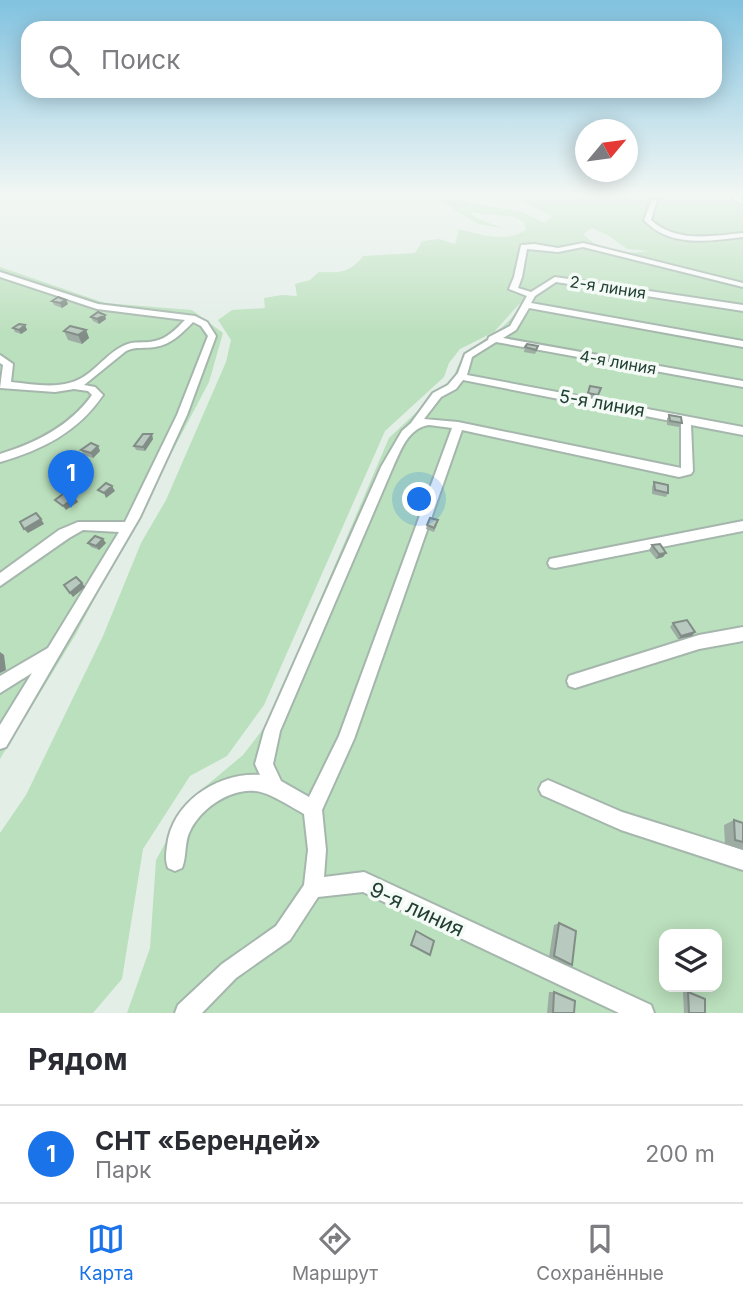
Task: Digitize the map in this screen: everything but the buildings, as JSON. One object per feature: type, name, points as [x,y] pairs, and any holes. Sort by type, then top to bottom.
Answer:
[{"type":"street","points":[[275,789],[264,764],[272,731],[387,467],[403,436],[437,395],[452,387],[461,377],[468,356],[513,328],[533,295],[513,289],[521,276],[519,261],[524,247],[558,250],[583,245],[743,285]]},
{"type":"street","points":[[713,278],[721,304]]},
{"type":"street","name":"2-я линия","points":[[533,295],[555,279],[743,308]]},
{"type":"street","points":[[527,305],[743,344]]},
{"type":"street","points":[[72,386],[85,381],[125,348],[134,344],[156,344],[167,339],[192,318]]},
{"type":"street","name":"4-я линия","points":[[492,339],[743,384]]},
{"type":"street","points":[[0,358],[8,364],[3,385],[26,389],[72,386],[91,389],[98,395],[83,417],[62,431],[0,458]]},
{"type":"street","name":"5-я линия","points":[[461,377],[743,431]]},
{"type":"street","points":[[416,423],[426,420],[458,426],[679,473],[687,471],[686,420]]},
{"type":"street","points":[[186,1013],[229,971],[283,933],[313,888],[317,850],[313,808],[346,739],[458,426]]},
{"type":"street","points":[[0,580],[64,534],[82,525],[128,527]]},
{"type":"street","points":[[555,563],[743,526]]},
{"type":"street","points":[[575,681],[699,642],[743,634]]},
{"type":"street","points":[[0,685],[52,652]]},
{"type":"street","points":[[175,861],[179,833],[198,803],[232,786],[258,783],[313,808]]},
{"type":"street","points":[[548,789],[621,821],[743,860]]},
{"type":"street","name":"9-я линия","points":[[313,888],[364,882],[643,1013]]},
{"type":"lane","points":[[0,274],[97,306],[192,318],[204,324],[212,335],[182,415],[128,527],[0,741]]},
{"type":"green space","points":[[443,240],[455,244],[456,240],[590,240],[605,248],[632,252],[649,251],[627,249],[615,240],[743,240],[743,1013],[127,1013],[150,948],[156,860],[188,801],[243,755],[267,724],[389,438],[454,377],[467,354],[506,323],[521,302],[494,332],[460,349],[449,363],[444,377],[385,431],[264,705],[227,756],[190,776],[143,849],[122,979],[93,1013],[0,1013],[0,833],[26,795],[103,636],[141,543],[166,500],[226,362],[231,340],[218,320],[232,310],[265,308],[264,298],[297,296],[295,284],[310,280],[319,272],[349,269],[363,256],[415,253],[422,241]]},
{"type":"green space","points":[[0,267],[105,303],[192,310],[223,333],[209,382],[76,634],[0,759]]},
{"type":"place","name":"СНТ «Берендей»","points":[[71,508]]}]
